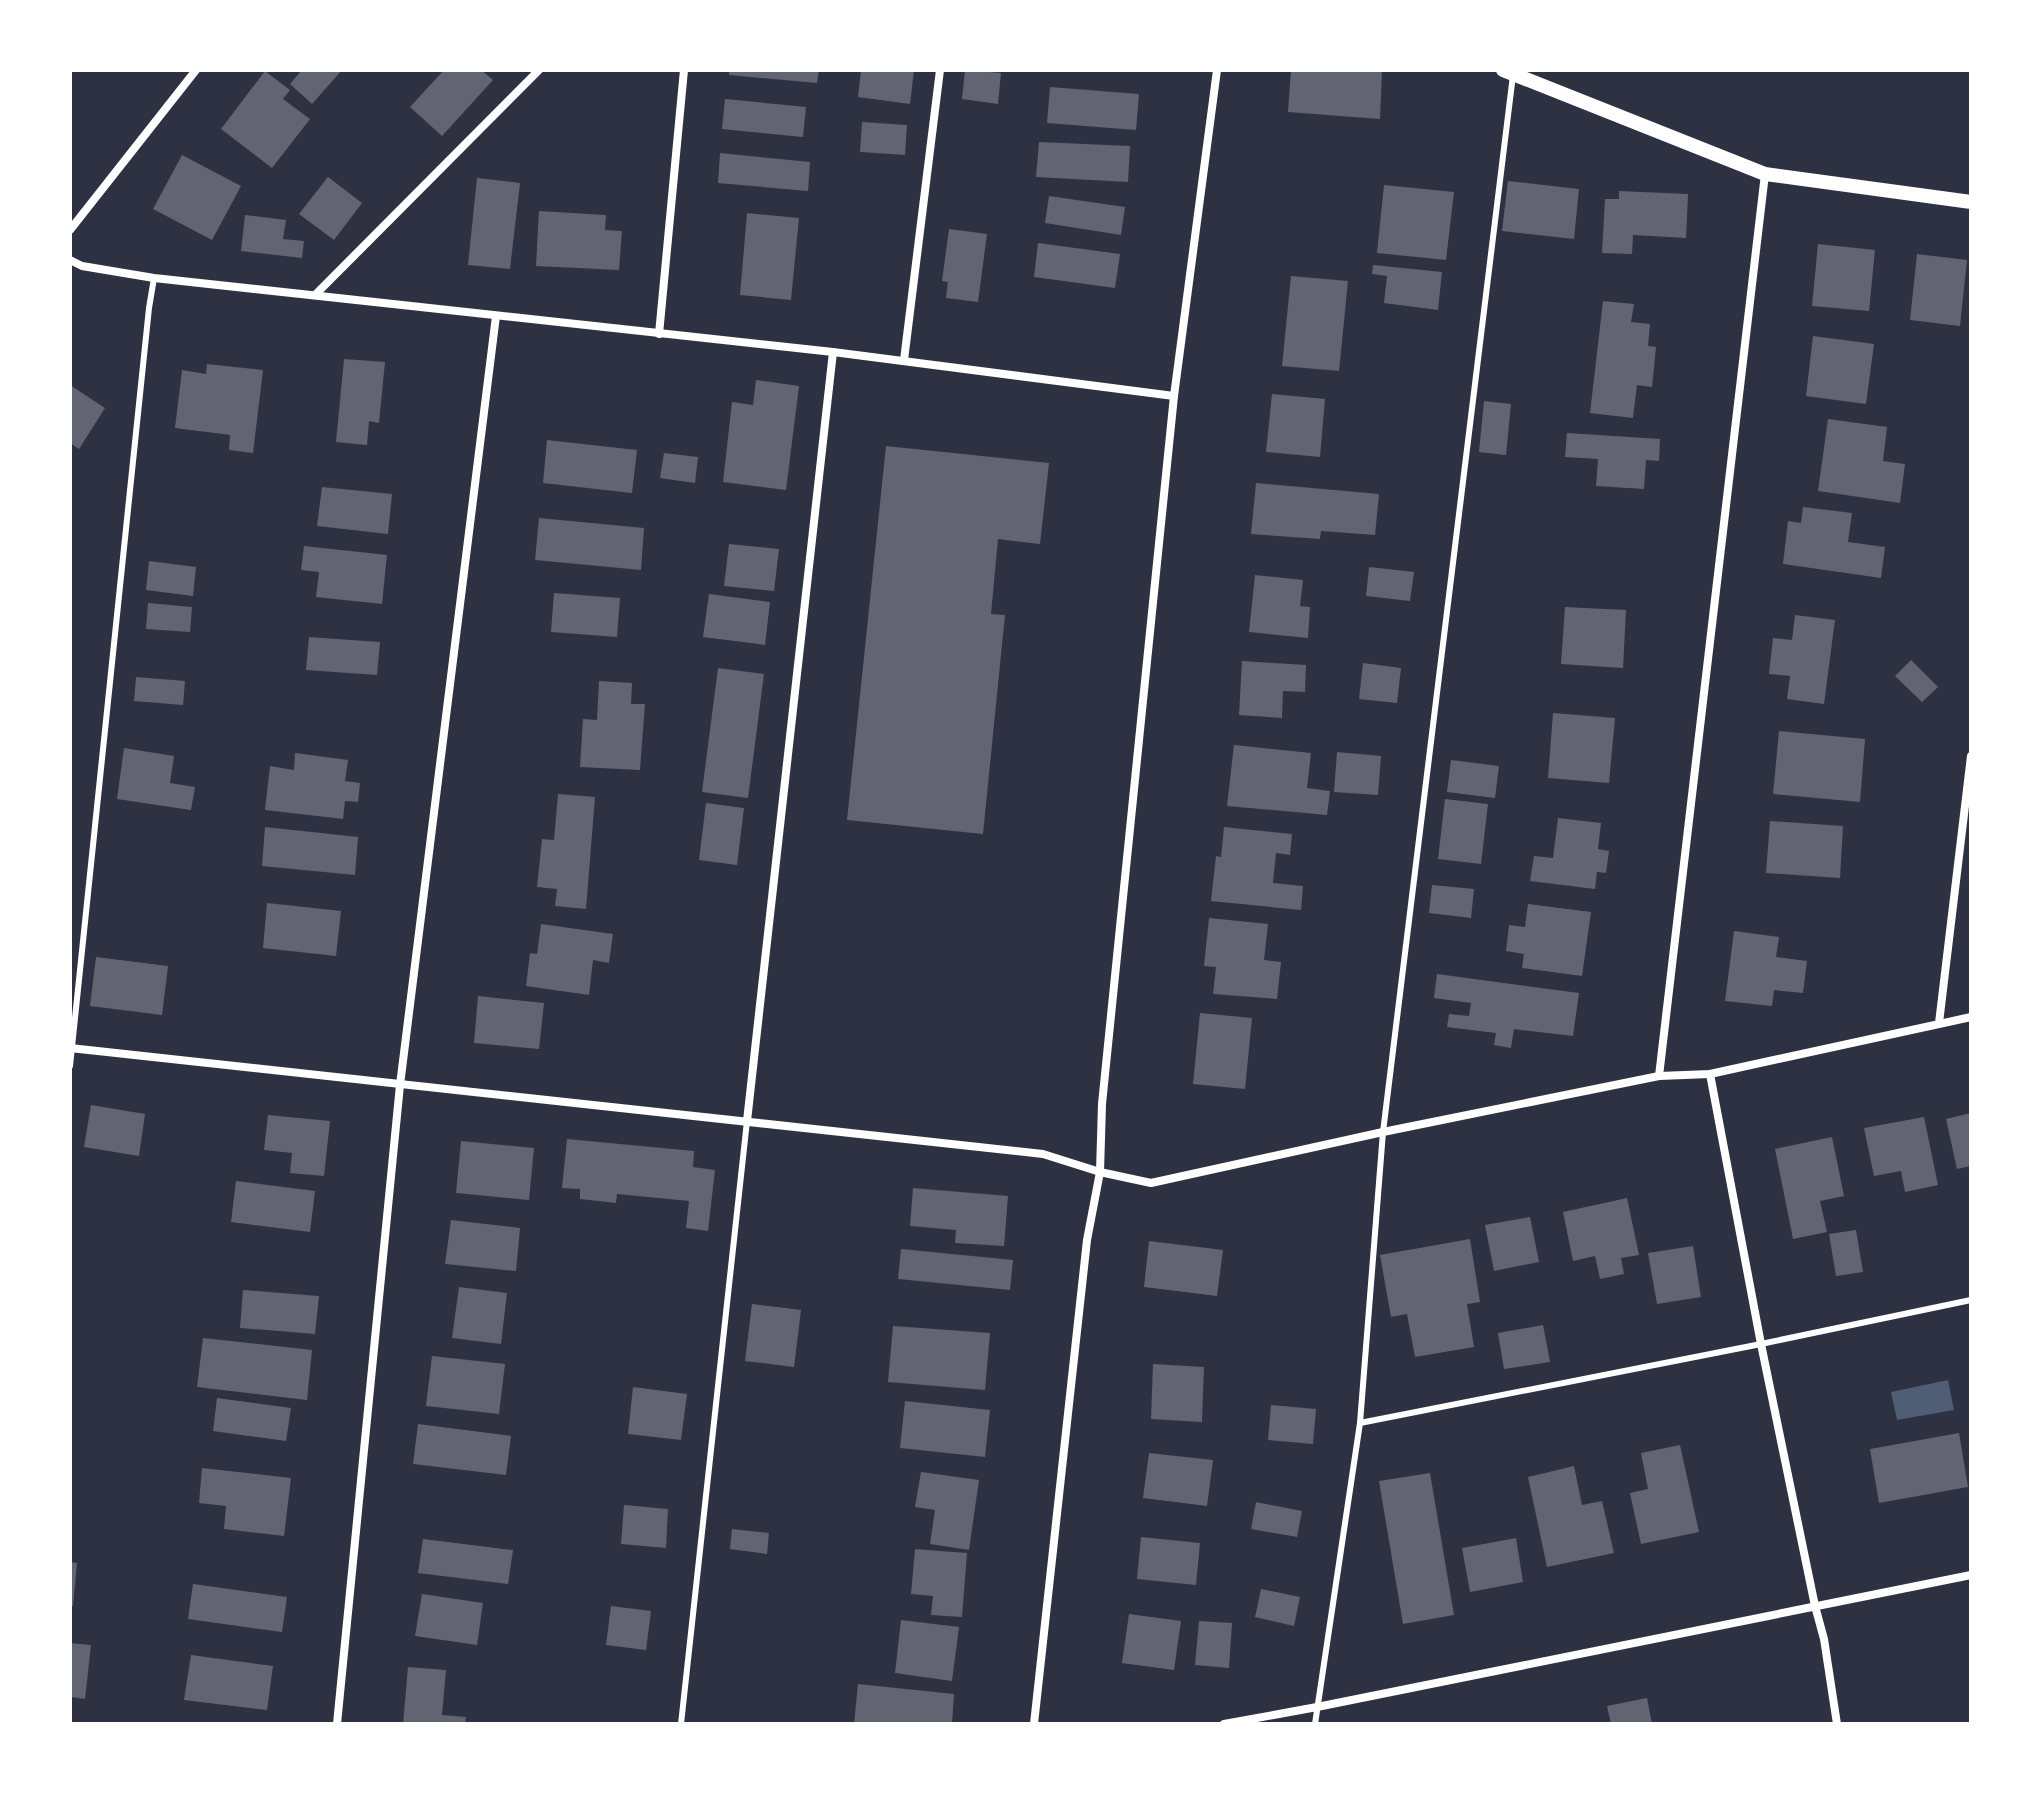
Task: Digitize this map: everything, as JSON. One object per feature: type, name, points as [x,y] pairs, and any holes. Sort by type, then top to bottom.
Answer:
[{"type":"street","points":[[70,230],[196,70]]},
{"type":"street","points":[[315,295],[539,70]]},
{"type":"street","points":[[659,334],[684,70]]},
{"type":"street","points":[[904,360],[940,70]]},
{"type":"street","points":[[1034,1724],[1087,1240],[1100,1172],[1102,1104],[1174,396],[1217,70]]},
{"type":"street","points":[[1508,72],[1765,174],[1971,202]]},
{"type":"street","points":[[1659,1076],[1765,174]]},
{"type":"street","points":[[70,260],[82,266],[154,278],[904,360],[1174,396]]},
{"type":"street","points":[[337,1724],[400,1085],[496,316]]},
{"type":"street","points":[[747,1121],[833,352]]},
{"type":"street","points":[[1939,1023],[1971,756]]},
{"type":"street","points":[[71,1048],[1043,1154],[1100,1172],[1151,1183],[1659,1076],[1710,1074],[1971,1017]]},
{"type":"street","points":[[1710,1074],[1761,1344],[1824,1639],[1837,1724]]},
{"type":"street","points":[[1224,1724],[1971,1575]]},
{"type":"lane","points":[[1315,1724],[1360,1423],[1383,1132],[1508,72]]},
{"type":"lane","points":[[70,1066],[154,278]]},
{"type":"lane","points":[[681,1724],[747,1121]]},
{"type":"lane","points":[[1360,1423],[1971,1300]]},
{"type":"water","points":[[1948,1380],[1954,1410],[1897,1420],[1891,1392]]},
{"type":"building","points":[[302,70],[342,70],[312,104],[290,84]]},
{"type":"building","points":[[444,70],[481,70],[493,80],[442,136],[410,107]]},
{"type":"building","points":[[729,70],[819,70],[817,83],[729,75]]},
{"type":"building","points":[[861,70],[914,70],[910,104],[858,97]]},
{"type":"building","points":[[965,70],[1001,73],[998,104],[962,99]]},
{"type":"building","points":[[1291,70],[1382,70],[1380,119],[1288,112]]},
{"type":"building","points":[[265,71],[290,90],[283,99],[310,119],[272,168],[221,129]]},
{"type":"building","points":[[1050,87],[1139,94],[1136,130],[1047,123]]},
{"type":"building","points":[[725,99],[806,107],[803,137],[722,129]]},
{"type":"building","points":[[862,122],[907,125],[905,155],[860,152]]},
{"type":"building","points":[[1039,142],[1130,146],[1128,182],[1036,177]]},
{"type":"building","points":[[720,153],[810,162],[808,191],[718,183]]},
{"type":"building","points":[[182,155],[241,186],[212,240],[153,209]]},
{"type":"building","points":[[328,177],[362,203],[334,240],[299,214]]},
{"type":"building","points":[[477,178],[520,183],[510,269],[468,265]]},
{"type":"building","points":[[1508,181],[1579,189],[1574,239],[1502,231]]},
{"type":"building","points":[[1384,185],[1454,192],[1446,260],[1377,253]]},
{"type":"building","points":[[1619,191],[1688,194],[1686,238],[1633,235],[1632,254],[1602,253],[1605,199],[1619,199]]},
{"type":"building","points":[[1049,196],[1125,207],[1121,235],[1045,223]]},
{"type":"building","points":[[539,211],[606,215],[605,230],[622,231],[619,270],[536,266]]},
{"type":"building","points":[[747,213],[799,218],[791,300],[740,295]]},
{"type":"building","points":[[245,215],[286,220],[283,239],[304,241],[302,258],[241,251]]},
{"type":"building","points":[[949,229],[987,234],[978,302],[946,298],[948,282],[942,281]]},
{"type":"building","points":[[1038,243],[1120,254],[1115,288],[1034,277]]},
{"type":"building","points":[[1818,244],[1875,250],[1869,311],[1812,306]]},
{"type":"building","points":[[1917,254],[1967,260],[1960,326],[1910,320]]},
{"type":"building","points":[[1373,265],[1442,272],[1438,310],[1384,303],[1387,276],[1372,274]]},
{"type":"building","points":[[1291,276],[1348,281],[1339,371],[1282,366]]},
{"type":"building","points":[[1603,301],[1634,304],[1631,322],[1650,324],[1648,346],[1656,347],[1652,387],[1637,385],[1633,418],[1590,413]]},
{"type":"building","points":[[1813,336],[1874,344],[1866,404],[1806,396]]},
{"type":"building","points":[[344,359],[385,362],[379,423],[369,421],[367,445],[336,442]]},
{"type":"building","points":[[207,364],[263,370],[253,453],[229,450],[230,435],[175,428],[182,370],[206,374]]},
{"type":"building","points":[[756,380],[799,386],[786,490],[723,482],[732,402],[753,405]]},
{"type":"building","points":[[70,385],[105,408],[79,449],[70,443]]},
{"type":"building","points":[[1272,394],[1325,399],[1320,457],[1266,452]]},
{"type":"building","points":[[1484,401],[1511,404],[1506,455],[1479,452]]},
{"type":"building","points":[[1828,419],[1887,427],[1883,461],[1905,464],[1900,503],[1818,491]]},
{"type":"building","points":[[1567,433],[1660,439],[1659,461],[1646,460],[1644,489],[1596,486],[1598,459],[1565,457]]},
{"type":"building","points":[[547,440],[637,450],[632,493],[543,483]]},
{"type":"building","points":[[886,446],[1049,463],[1040,544],[998,539],[991,614],[1005,615],[983,834],[847,820]]},
{"type":"building","points":[[664,453],[698,457],[695,483],[660,478]]},
{"type":"building","points":[[1256,483],[1379,494],[1375,535],[1321,531],[1320,539],[1251,534]]},
{"type":"building","points":[[322,487],[392,494],[388,534],[317,526]]},
{"type":"building","points":[[1803,507],[1852,513],[1848,542],[1885,547],[1881,578],[1783,564],[1788,521],[1801,523]]},
{"type":"building","points":[[539,518],[644,528],[641,570],[535,560]]},
{"type":"building","points":[[729,544],[779,549],[774,591],[724,586]]},
{"type":"building","points":[[304,546],[387,555],[382,604],[316,597],[319,572],[301,570]]},
{"type":"building","points":[[149,561],[196,567],[193,596],[146,590]]},
{"type":"building","points":[[1369,567],[1414,572],[1410,601],[1366,596]]},
{"type":"building","points":[[1255,575],[1303,580],[1300,606],[1310,607],[1308,638],[1249,632]]},
{"type":"building","points":[[554,593],[620,598],[617,637],[551,632]]},
{"type":"building","points":[[709,594],[770,602],[765,645],[703,637]]},
{"type":"building","points":[[148,603],[192,607],[190,632],[146,629]]},
{"type":"building","points":[[1565,607],[1626,610],[1623,668],[1561,664]]},
{"type":"building","points":[[1795,615],[1835,620],[1824,704],[1787,699],[1790,676],[1769,674],[1773,638],[1792,640]]},
{"type":"building","points":[[309,637],[380,642],[377,675],[306,670]]},
{"type":"building","points":[[1911,660],[1938,687],[1922,702],[1895,676]]},
{"type":"building","points":[[1242,661],[1306,665],[1305,692],[1283,691],[1282,718],[1239,715]]},
{"type":"building","points":[[1363,663],[1401,668],[1397,703],[1359,699]]},
{"type":"building","points":[[718,668],[764,674],[748,798],[702,792]]},
{"type":"building","points":[[136,677],[185,681],[183,705],[134,701]]},
{"type":"building","points":[[599,681],[632,683],[631,704],[645,704],[640,770],[580,767],[583,719],[597,720]]},
{"type":"building","points":[[1553,713],[1615,718],[1609,783],[1548,778]]},
{"type":"building","points":[[1779,731],[1865,739],[1860,802],[1773,794]]},
{"type":"building","points":[[1234,745],[1311,753],[1307,788],[1330,791],[1327,815],[1227,806]]},
{"type":"building","points":[[124,748],[174,756],[170,783],[195,787],[191,810],[117,799]]},
{"type":"building","points":[[1337,752],[1381,756],[1378,795],[1334,792]]},
{"type":"building","points":[[295,753],[348,760],[345,781],[360,783],[358,802],[345,801],[343,819],[265,810],[270,766],[294,770]]},
{"type":"building","points":[[1451,760],[1499,766],[1495,798],[1447,792]]},
{"type":"building","points":[[558,794],[595,797],[586,909],[555,906],[557,889],[537,887],[542,839],[554,840]]},
{"type":"building","points":[[1445,799],[1488,804],[1481,864],[1438,859]]},
{"type":"building","points":[[706,803],[744,808],[737,865],[699,860]]},
{"type":"building","points":[[1558,818],[1601,823],[1598,849],[1609,851],[1606,873],[1597,872],[1595,889],[1530,881],[1534,856],[1553,858]]},
{"type":"building","points":[[1770,821],[1843,826],[1840,878],[1766,873]]},
{"type":"building","points":[[265,827],[358,837],[355,875],[262,866]]},
{"type":"building","points":[[1224,827],[1292,834],[1290,855],[1276,853],[1273,883],[1303,886],[1301,910],[1211,901],[1216,856],[1221,857]]},
{"type":"building","points":[[1432,885],[1474,889],[1471,918],[1429,913]]},
{"type":"building","points":[[267,903],[341,911],[336,956],[263,948]]},
{"type":"building","points":[[1528,904],[1591,912],[1582,976],[1522,968],[1524,954],[1506,951],[1509,925],[1525,927]]},
{"type":"building","points":[[1209,918],[1268,924],[1264,960],[1281,962],[1277,999],[1213,994],[1216,967],[1204,966]]},
{"type":"building","points":[[541,924],[613,934],[609,963],[593,960],[589,995],[526,986],[530,953],[537,954]]},
{"type":"building","points":[[1734,931],[1779,937],[1776,957],[1807,961],[1803,993],[1774,990],[1772,1006],[1725,1001]]},
{"type":"building","points":[[96,957],[168,966],[162,1015],[90,1006]]},
{"type":"building","points":[[1437,974],[1579,993],[1573,1036],[1514,1029],[1511,1048],[1494,1045],[1496,1033],[1447,1027],[1449,1014],[1469,1016],[1471,1003],[1434,998]]},
{"type":"building","points":[[478,996],[544,1003],[539,1049],[474,1043]]},
{"type":"building","points":[[1200,1013],[1252,1018],[1245,1089],[1193,1084]]},
{"type":"building","points":[[91,1105],[145,1114],[139,1156],[84,1147]]},
{"type":"building","points":[[1971,1113],[1971,1166],[1957,1169],[1946,1119]]},
{"type":"building","points":[[268,1115],[330,1121],[324,1176],[290,1173],[292,1153],[264,1150]]},
{"type":"building","points":[[1924,1117],[1938,1185],[1905,1192],[1901,1171],[1874,1176],[1864,1128]]},
{"type":"building","points":[[1832,1137],[1844,1196],[1820,1201],[1827,1232],[1793,1239],[1775,1149]]},
{"type":"building","points":[[567,1139],[694,1151],[693,1167],[715,1170],[708,1231],[686,1228],[689,1201],[617,1194],[616,1203],[580,1199],[580,1189],[562,1188]]},
{"type":"building","points":[[461,1141],[534,1148],[529,1200],[456,1193]]},
{"type":"building","points":[[236,1181],[315,1191],[310,1232],[231,1222]]},
{"type":"building","points":[[913,1188],[1008,1196],[1004,1246],[955,1243],[956,1230],[910,1226]]},
{"type":"building","points":[[1627,1198],[1639,1255],[1621,1258],[1624,1274],[1600,1279],[1595,1256],[1573,1261],[1563,1212]]},
{"type":"building","points":[[1530,1217],[1539,1262],[1494,1271],[1485,1225]]},
{"type":"building","points":[[451,1220],[520,1228],[516,1271],[445,1264]]},
{"type":"building","points":[[1856,1230],[1863,1272],[1836,1276],[1829,1234]]},
{"type":"building","points":[[1470,1239],[1480,1302],[1467,1304],[1474,1347],[1415,1357],[1407,1314],[1391,1317],[1380,1255]]},
{"type":"building","points":[[1149,1241],[1223,1250],[1217,1296],[1144,1287]]},
{"type":"building","points":[[1693,1246],[1701,1297],[1657,1304],[1648,1253]]},
{"type":"building","points":[[901,1249],[1013,1260],[1010,1290],[898,1279]]},
{"type":"building","points":[[459,1287],[507,1293],[501,1344],[452,1338]]},
{"type":"building","points":[[243,1290],[319,1296],[315,1334],[240,1328]]},
{"type":"building","points":[[752,1304],[801,1310],[794,1367],[745,1361]]},
{"type":"building","points":[[1543,1325],[1550,1362],[1504,1369],[1498,1333]]},
{"type":"building","points":[[893,1326],[990,1333],[985,1390],[888,1382]]},
{"type":"building","points":[[203,1338],[312,1350],[307,1400],[197,1387]]},
{"type":"building","points":[[432,1356],[505,1364],[499,1414],[426,1406]]},
{"type":"building","points":[[1153,1364],[1204,1367],[1202,1422],[1151,1419]]},
{"type":"building","points":[[633,1387],[687,1394],[681,1440],[628,1434]]},
{"type":"building","points":[[217,1398],[291,1408],[286,1441],[213,1431]]},
{"type":"building","points":[[905,1401],[990,1410],[985,1457],[900,1448]]},
{"type":"building","points":[[1271,1405],[1316,1409],[1313,1444],[1268,1440]]},
{"type":"building","points":[[418,1424],[511,1436],[506,1475],[413,1464]]},
{"type":"building","points":[[1959,1433],[1968,1487],[1879,1503],[1870,1449]]},
{"type":"building","points":[[1680,1445],[1699,1532],[1641,1544],[1630,1493],[1648,1489],[1641,1453]]},
{"type":"building","points":[[1149,1453],[1213,1460],[1207,1506],[1143,1498]]},
{"type":"building","points":[[1574,1466],[1582,1505],[1602,1501],[1614,1553],[1547,1567],[1528,1477]]},
{"type":"building","points":[[202,1468],[291,1478],[284,1536],[224,1529],[226,1506],[199,1503]]},
{"type":"building","points":[[921,1472],[979,1480],[969,1550],[930,1544],[935,1510],[915,1507]]},
{"type":"building","points":[[1430,1473],[1454,1615],[1403,1624],[1379,1481]]},
{"type":"building","points":[[1256,1502],[1302,1511],[1297,1537],[1251,1529]]},
{"type":"building","points":[[624,1505],[668,1509],[666,1548],[621,1544]]},
{"type":"building","points":[[732,1529],[769,1533],[767,1554],[730,1549]]},
{"type":"building","points":[[1141,1537],[1200,1543],[1196,1585],[1137,1579]]},
{"type":"building","points":[[1516,1538],[1523,1582],[1470,1592],[1462,1548]]},
{"type":"building","points":[[423,1539],[513,1550],[508,1584],[418,1573]]},
{"type":"building","points":[[915,1549],[967,1553],[962,1617],[931,1615],[933,1596],[911,1594]]},
{"type":"building","points":[[70,1562],[77,1563],[73,1606],[70,1606]]},
{"type":"building","points":[[193,1584],[287,1597],[282,1632],[188,1619]]},
{"type":"building","points":[[1261,1589],[1300,1597],[1294,1626],[1255,1617]]},
{"type":"building","points":[[422,1594],[483,1603],[477,1645],[415,1636]]},
{"type":"building","points":[[611,1606],[651,1611],[646,1650],[606,1645]]},
{"type":"building","points":[[1129,1614],[1181,1621],[1174,1670],[1122,1663]]},
{"type":"building","points":[[901,1620],[959,1627],[952,1681],[895,1673]]},
{"type":"building","points":[[1199,1621],[1232,1623],[1229,1668],[1195,1665]]},
{"type":"building","points":[[70,1643],[91,1645],[85,1699],[70,1697]]},
{"type":"building","points":[[191,1655],[273,1666],[267,1710],[184,1700]]},
{"type":"building","points":[[408,1667],[446,1670],[442,1715],[466,1717],[465,1724],[403,1724]]},
{"type":"building","points":[[858,1684],[954,1694],[952,1724],[854,1724]]},
{"type":"building","points":[[1647,1698],[1652,1724],[1611,1724],[1607,1706]]}]
